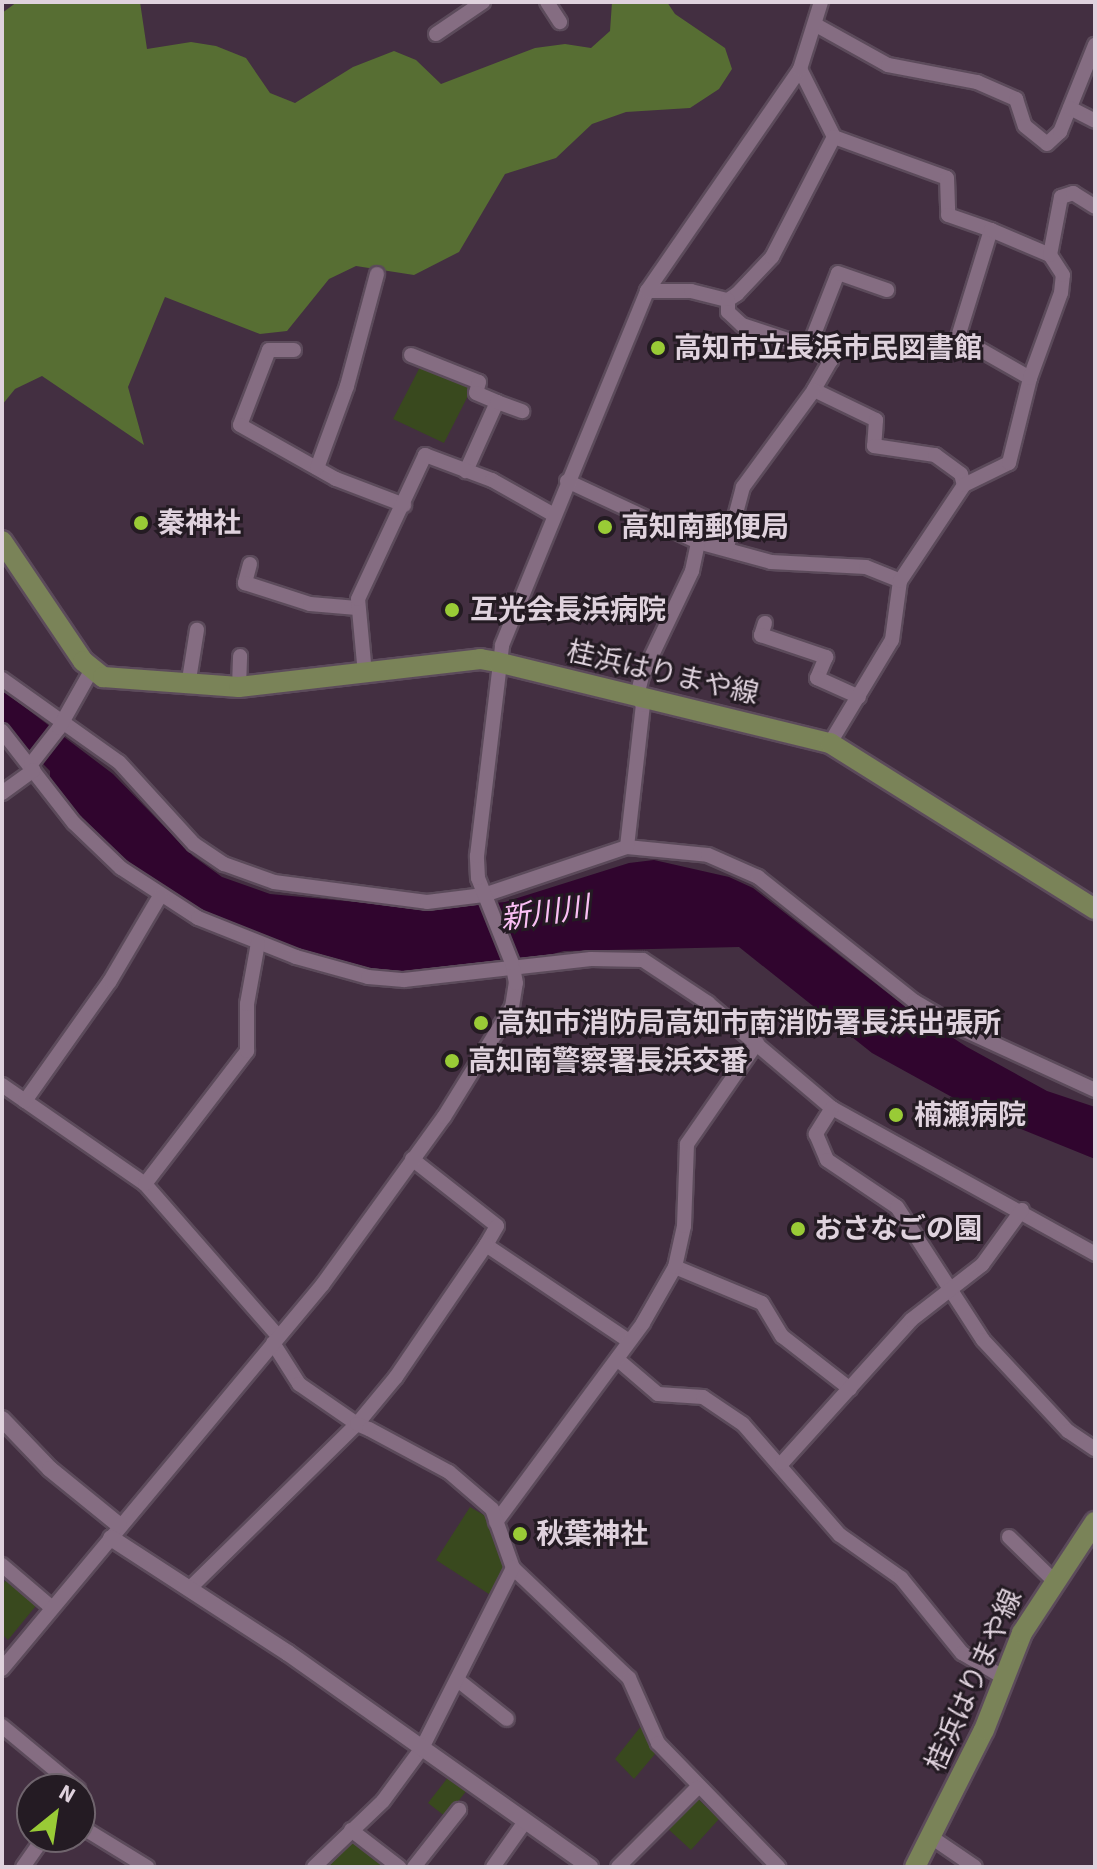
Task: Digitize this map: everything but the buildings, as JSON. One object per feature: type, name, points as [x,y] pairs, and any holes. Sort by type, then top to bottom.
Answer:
[{"type":"main road","points":[[2,541],[91,671]]},
{"type":"main road","name":"桂浜はりまや線","points":[[91,671],[103,677],[188,686],[239,687],[480,659],[497,662],[830,743],[1095,909]]},
{"type":"main road","name":"桂浜はりまや線","points":[[915,1867],[984,1730],[1001,1676],[1053,1580],[1095,1522]]},
{"type":"street","points":[[436,34],[483,2]]},
{"type":"street","points":[[547,2],[560,22]]},
{"type":"street","points":[[2,1669],[276,1340],[412,1159],[512,1007],[512,967],[478,878],[478,835],[497,662],[567,481],[647,291],[800,69],[821,2]]},
{"type":"street","points":[[816,25],[888,65],[977,82],[1016,99],[1025,126],[1047,144],[1060,132],[1095,45]]},
{"type":"street","points":[[800,69],[834,137],[947,178],[948,215],[1050,255],[1063,275],[1061,293],[1030,378],[1009,463],[964,485],[900,581],[892,640],[830,743]]},
{"type":"street","points":[[1070,108],[1095,121]]},
{"type":"street","points":[[727,547],[743,487],[814,390],[831,360],[809,347],[742,325],[728,312],[728,300],[772,257],[834,137]]},
{"type":"street","points":[[1050,255],[1061,197],[1073,193],[1095,207]]},
{"type":"street","points":[[991,230],[958,337],[1030,378]]},
{"type":"street","points":[[809,347],[838,273],[887,290]]},
{"type":"street","points":[[317,468],[354,363],[377,274]]},
{"type":"street","points":[[647,291],[681,290],[728,300]]},
{"type":"street","points":[[294,350],[269,350],[240,425],[317,468],[404,505]]},
{"type":"street","points":[[411,355],[479,382],[476,393],[522,411]]},
{"type":"street","points":[[814,390],[876,420],[874,446],[935,455],[961,474],[964,485]]},
{"type":"street","points":[[466,471],[497,402]]},
{"type":"street","points":[[365,674],[357,608],[425,455],[466,471],[554,515]]},
{"type":"street","points":[[567,481],[698,542],[727,547],[771,562],[866,567],[900,581]]},
{"type":"street","points":[[627,847],[643,705],[637,696],[667,617],[692,571],[698,542]]},
{"type":"street","points":[[250,564],[245,583],[310,604],[357,608]]},
{"type":"street","points":[[765,623],[761,635],[826,657],[817,678],[859,697]]},
{"type":"street","points":[[188,686],[197,630]]},
{"type":"street","points":[[239,687],[240,656]]},
{"type":"street","points":[[2,793],[33,765],[60,726],[91,671]]},
{"type":"street","points":[[2,679],[60,726],[119,762],[194,844],[224,864],[274,882],[370,898],[427,902],[486,897],[627,847],[693,851],[740,867],[914,1001],[962,1029],[1095,1090]]},
{"type":"street","points":[[2,731],[33,765],[83,832],[160,896],[258,943],[368,977],[404,980],[591,959],[643,960],[659,966],[757,1043],[832,1108],[1022,1210],[1095,1254]]},
{"type":"street","points":[[25,1101],[110,981],[160,896]]},
{"type":"street","points":[[145,1184],[247,1051],[247,1004],[258,943]]},
{"type":"street","points":[[496,1522],[617,1359],[675,1267],[684,1226],[687,1144],[757,1043]]},
{"type":"street","points":[[2,1085],[145,1184],[276,1340],[299,1384],[357,1424],[449,1472],[492,1509],[513,1568],[629,1678],[658,1743],[697,1788],[778,1867]]},
{"type":"street","points":[[832,1108],[816,1134],[827,1160],[897,1207],[983,1340],[1068,1431],[1095,1449]]},
{"type":"street","points":[[190,1588],[357,1424],[396,1377],[497,1226],[412,1159]]},
{"type":"street","points":[[782,1463],[911,1320],[982,1265],[1022,1210]]},
{"type":"street","points":[[486,1245],[629,1341]]},
{"type":"street","points":[[675,1267],[762,1303],[782,1336],[850,1389]]},
{"type":"street","points":[[617,1359],[658,1394],[703,1397],[743,1424],[782,1463],[824,1517],[901,1578],[962,1653],[1001,1676]]},
{"type":"street","points":[[2,1419],[115,1531],[190,1588],[590,1867]]},
{"type":"street","points":[[1009,1537],[1053,1580]]},
{"type":"street","points":[[2,1565],[51,1607]]},
{"type":"street","points":[[314,1867],[383,1801],[422,1748],[459,1681],[513,1568]]},
{"type":"street","points":[[459,1681],[507,1719]]},
{"type":"street","points":[[2,1726],[59,1773]]},
{"type":"street","points":[[618,1867],[697,1788]]},
{"type":"street","points":[[414,1867],[459,1810]]},
{"type":"street","points":[[493,1867],[524,1823]]},
{"type":"street","points":[[351,1830],[399,1867]]},
{"type":"street","points":[[96,1836],[147,1867]]},
{"type":"street","points":[[931,1837],[975,1867]]},
{"type":"green space","points":[[17,2],[140,2],[147,49],[191,42],[216,46],[246,58],[270,93],[295,103],[353,67],[394,51],[416,60],[441,84],[535,48],[565,44],[591,48],[610,31],[612,2],[667,2],[675,14],[725,48],[732,69],[719,89],[690,108],[626,112],[592,124],[556,158],[505,174],[459,252],[414,275],[356,266],[329,279],[287,331],[260,334],[165,297],[128,387],[144,445],[42,376],[15,389],[2,405],[2,13]]},
{"type":"green space","points":[[421,365],[473,386],[444,443],[393,419]]},
{"type":"green space","points":[[470,1507],[489,1518],[506,1566],[492,1596],[436,1560]]},
{"type":"green space","points":[[9,1577],[39,1602],[8,1640],[2,1634],[2,1585]]},
{"type":"green space","points":[[642,1725],[655,1754],[634,1779],[615,1759]]},
{"type":"green space","points":[[449,1776],[467,1790],[446,1817],[428,1803]]},
{"type":"green space","points":[[695,1796],[719,1819],[691,1850],[666,1827]]},
{"type":"green space","points":[[350,1838],[389,1867],[326,1867]]},
{"type":"water","name":"新川川","points":[[2,690],[113,774],[193,856],[222,877],[270,894],[431,909],[505,902],[629,863],[654,860],[729,877],[753,888],[907,1008],[967,1047],[1047,1091],[1095,1107],[1095,1159],[979,1112],[872,1053],[739,947],[564,951],[526,961],[403,973],[362,969],[286,947],[192,911],[155,889],[107,848],[50,783],[50,771],[2,722]]},
{"type":"place","name":"高知市立長浜市民図書館","points":[[658,348]]},
{"type":"place","name":"秦神社","points":[[141,523]]},
{"type":"place","name":"高知南郵便局","points":[[605,527]]},
{"type":"place","name":"互光会長浜病院","points":[[452,610]]},
{"type":"place","name":"高知市消防局高知市南消防署長浜出張所","points":[[481,1023]]},
{"type":"place","name":"高知南警察署長浜交番","points":[[452,1061]]},
{"type":"place","name":"楠瀬病院","points":[[896,1115]]},
{"type":"place","name":"おさなごの園","points":[[798,1229]]},
{"type":"place","name":"秋葉神社","points":[[520,1534]]}]
